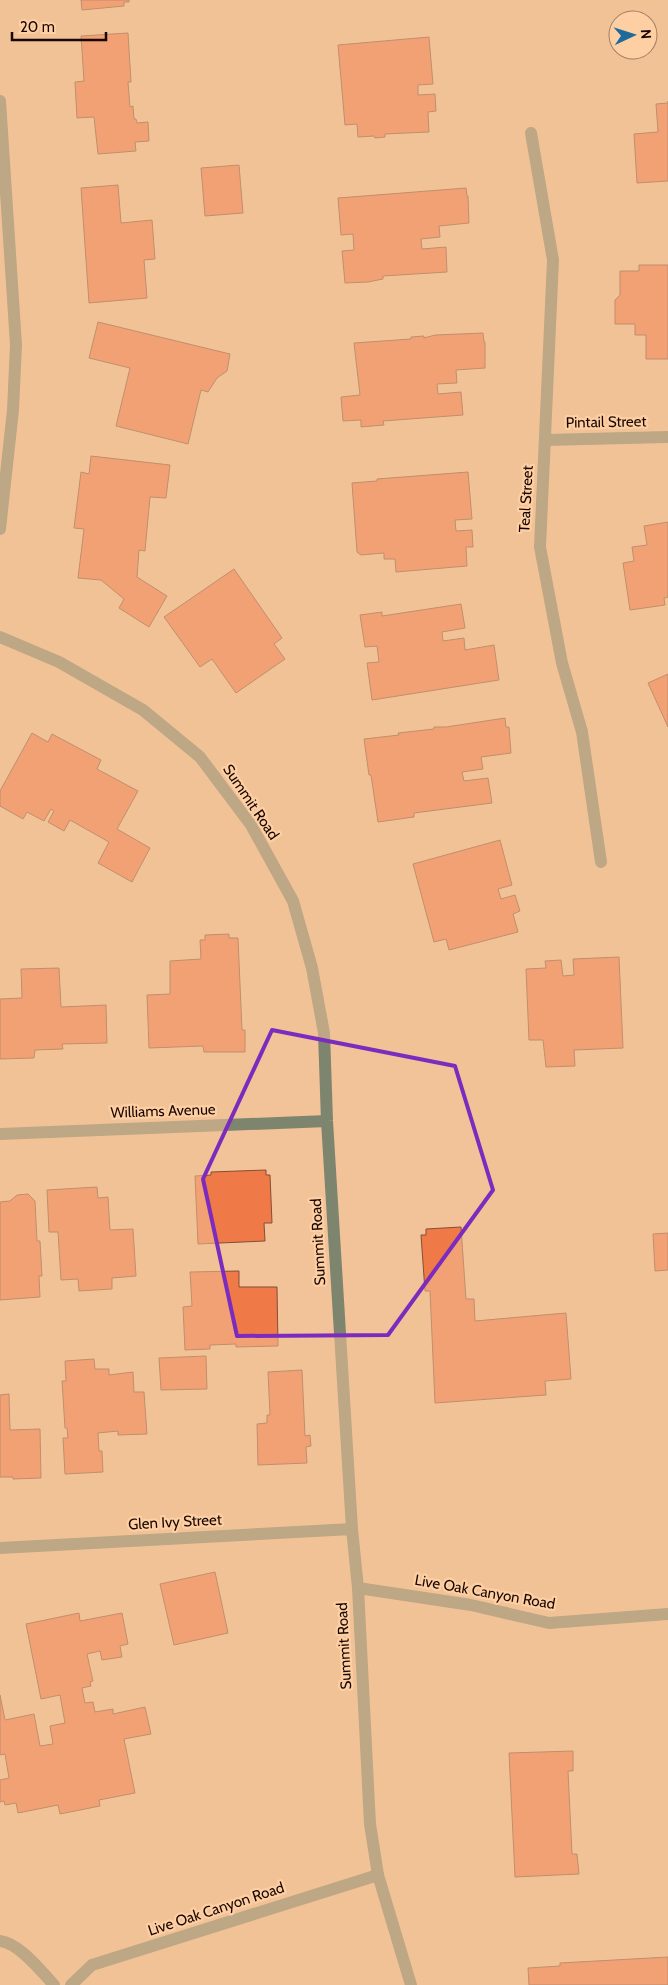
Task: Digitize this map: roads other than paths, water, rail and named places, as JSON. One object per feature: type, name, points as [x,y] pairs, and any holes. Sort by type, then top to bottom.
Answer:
[{"type":"street","points":[[0,101],[16,346],[13,410],[0,529]]},
{"type":"street","name":"Teal Street","points":[[531,133],[553,260],[540,547],[562,663],[582,732],[601,862]]},
{"type":"street","name":"Pintail Street","points":[[545,440],[668,437]]},
{"type":"street","name":"Summit Road","points":[[0,637],[59,662],[143,710],[200,757],[251,825],[293,901],[312,968],[324,1033],[327,1121],[352,1529],[358,1588],[370,1824],[378,1875],[411,1985]]},
{"type":"street","name":"Williams Avenue","points":[[0,1134],[327,1121]]},
{"type":"street","name":"Glen Ivy Street","points":[[0,1548],[352,1529]]},
{"type":"street","name":"Live Oak Canyon Road","points":[[358,1588],[471,1604],[549,1623],[668,1614]]},
{"type":"street","name":"Live Oak Canyon Road","points":[[71,1985],[92,1965],[378,1875]]},
{"type":"street","points":[[0,1940],[5,1941],[27,1956],[54,1985]]}]
